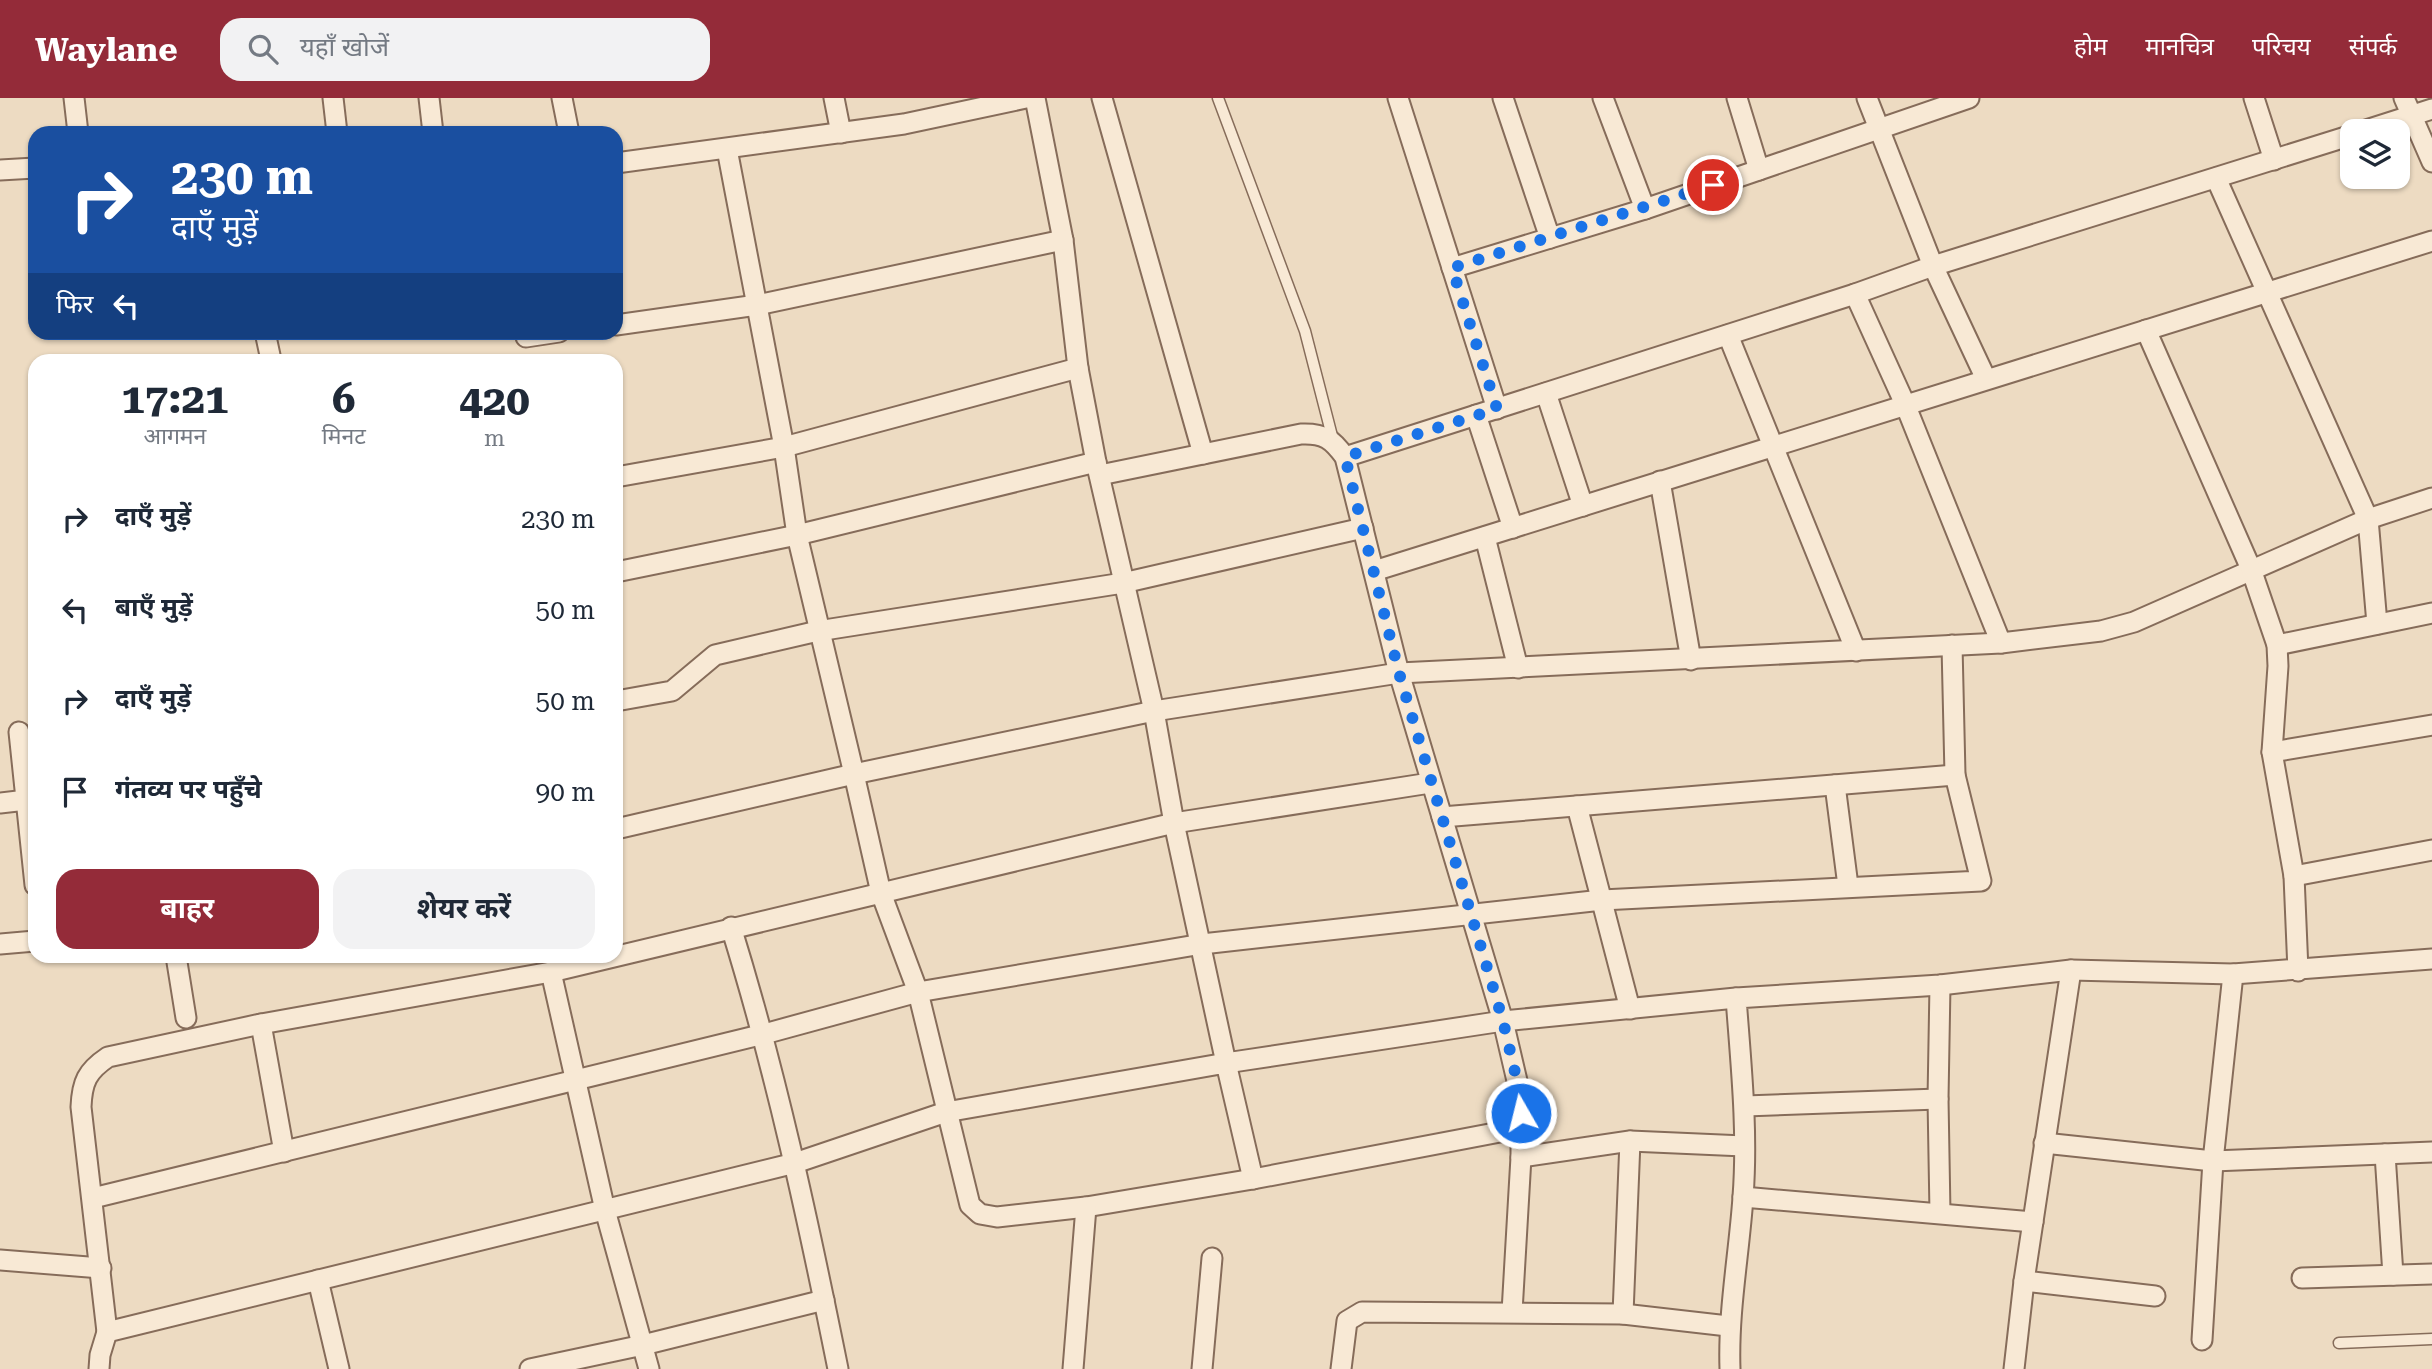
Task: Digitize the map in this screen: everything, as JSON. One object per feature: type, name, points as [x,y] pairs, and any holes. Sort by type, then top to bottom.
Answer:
[{"type":"street","points":[[74,98],[77,126]]},
{"type":"street","points":[[333,98],[336,126]]},
{"type":"street","points":[[429,98],[432,126]]},
{"type":"street","points":[[562,98],[568,126]]},
{"type":"street","points":[[834,98],[841,134]]},
{"type":"street","points":[[623,162],[904,124],[1026,98]]},
{"type":"street","points":[[1035,98],[1063,240],[1078,368],[1098,469],[1154,711],[1174,823],[1253,1179]]},
{"type":"street","points":[[1102,98],[1203,454]]},
{"type":"street","points":[[1398,98],[1497,409]]},
{"type":"street","points":[[1503,98],[1550,238]]},
{"type":"street","points":[[1603,98],[1645,209]]},
{"type":"street","points":[[1737,98],[1759,170]]},
{"type":"street","points":[[1867,98],[1933,266],[1986,379]]},
{"type":"street","points":[[1452,268],[1645,209],[1969,98]]},
{"type":"street","points":[[2254,98],[2274,160]]},
{"type":"street","points":[[2386,119],[2408,107],[2432,109]]},
{"type":"street","points":[[2408,107],[2432,162]]},
{"type":"street","points":[[1345,457],[1855,294],[1933,266],[2340,139]]},
{"type":"street","points":[[727,149],[797,535],[818,631],[849,742],[881,893],[918,992],[970,1205],[981,1214],[997,1217],[1086,1207],[1253,1179],[1521,1128]]},
{"type":"street","points":[[0,170],[28,168]]},
{"type":"street","points":[[2216,178],[2368,519],[2377,624]]},
{"type":"street","points":[[623,324],[757,305],[1063,240]]},
{"type":"street","points":[[1374,572],[2432,241]]},
{"type":"street","points":[[1855,294],[1905,404],[2001,643]]},
{"type":"street","points":[[2146,330],[2251,569],[2277,645],[2272,752],[2294,876],[2298,971]]},
{"type":"street","points":[[1728,335],[1856,651]]},
{"type":"street","points":[[623,476],[783,447],[1078,368]]},
{"type":"street","points":[[1546,393],[1583,506]]},
{"type":"street","points":[[1476,415],[1513,528]]},
{"type":"street","points":[[623,571],[1098,469],[1203,454],[1301,434],[1319,433],[1333,440],[1345,457],[1399,673],[1503,1021],[1521,1098],[1521,1157],[1512,1312]]},
{"type":"street","points":[[1660,481],[1691,660]]},
{"type":"street","points":[[623,827],[854,774],[1154,711],[1399,673],[2001,643],[2101,631],[2134,622],[2368,519],[2432,498]]},
{"type":"street","points":[[623,700],[672,691],[715,655],[818,631],[1123,583],[1363,528]]},
{"type":"street","points":[[1485,537],[1518,668]]},
{"type":"street","points":[[2277,645],[2432,613]]},
{"type":"street","points":[[93,1198],[764,1034],[918,992],[1202,944],[1602,900],[1981,881],[1955,775],[1952,645]]},
{"type":"street","points":[[2272,752],[2432,724]]},
{"type":"street","points":[[19,732],[28,788]]},
{"type":"street","points":[[1442,817],[1955,775]]},
{"type":"street","points":[[623,954],[1174,823],[1430,783]]},
{"type":"street","points":[[1835,785],[1848,886]]},
{"type":"street","points":[[0,803],[28,800]]},
{"type":"street","points":[[1577,806],[1630,1009]]},
{"type":"street","points":[[2294,876],[2432,850]]},
{"type":"street","points":[[731,927],[764,1034],[795,1163],[838,1369]]},
{"type":"street","points":[[0,944],[28,941]]},
{"type":"street","points":[[107,1332],[795,1163],[946,1112],[1226,1063],[1503,1021],[1736,998],[1940,985],[2071,970],[2232,974],[2432,959]]},
{"type":"street","points":[[177,963],[186,1018]]},
{"type":"street","points":[[99,1369],[100,1354],[107,1332],[81,1107],[82,1085],[91,1068],[107,1057],[261,1024],[551,972],[587,963]]},
{"type":"street","points":[[2014,1369],[2024,1281],[2071,970]]},
{"type":"street","points":[[551,972],[606,1210],[649,1369]]},
{"type":"street","points":[[2202,1340],[2213,1161],[2232,974]]},
{"type":"street","points":[[1940,985],[1940,1213]]},
{"type":"street","points":[[1730,1369],[1728,1326],[1743,1197],[1745,1106],[1736,998]]},
{"type":"street","points":[[261,1024],[284,1152]]},
{"type":"street","points":[[1745,1106],[1938,1099]]},
{"type":"street","points":[[1521,1157],[1630,1141],[1744,1146]]},
{"type":"street","points":[[1623,1314],[1630,1141]]},
{"type":"street","points":[[2045,1143],[2213,1161],[2432,1152]]},
{"type":"street","points":[[2385,1154],[2393,1275]]},
{"type":"street","points":[[1743,1197],[2033,1222]]},
{"type":"street","points":[[1073,1369],[1086,1207]]},
{"type":"street","points":[[1202,1369],[1212,1258]]},
{"type":"street","points":[[0,1260],[101,1268]]},
{"type":"street","points":[[2302,1278],[2432,1274]]},
{"type":"street","points":[[318,1280],[339,1369]]},
{"type":"street","points":[[2024,1281],[2155,1296]]},
{"type":"street","points":[[530,1369],[643,1345],[824,1300]]},
{"type":"street","points":[[1342,1369],[1348,1321],[1362,1312],[1623,1314],[1728,1326]]},
{"type":"lane","points":[[1218,98],[1305,331],[1333,440]]},
{"type":"lane","points":[[2339,1343],[2432,1339]]},
{"type":"route","points":[[1521,1113],[1521,1098],[1503,1021],[1399,673],[1345,457],[1497,409],[1452,268],[1645,209],[1713,185]]}]
